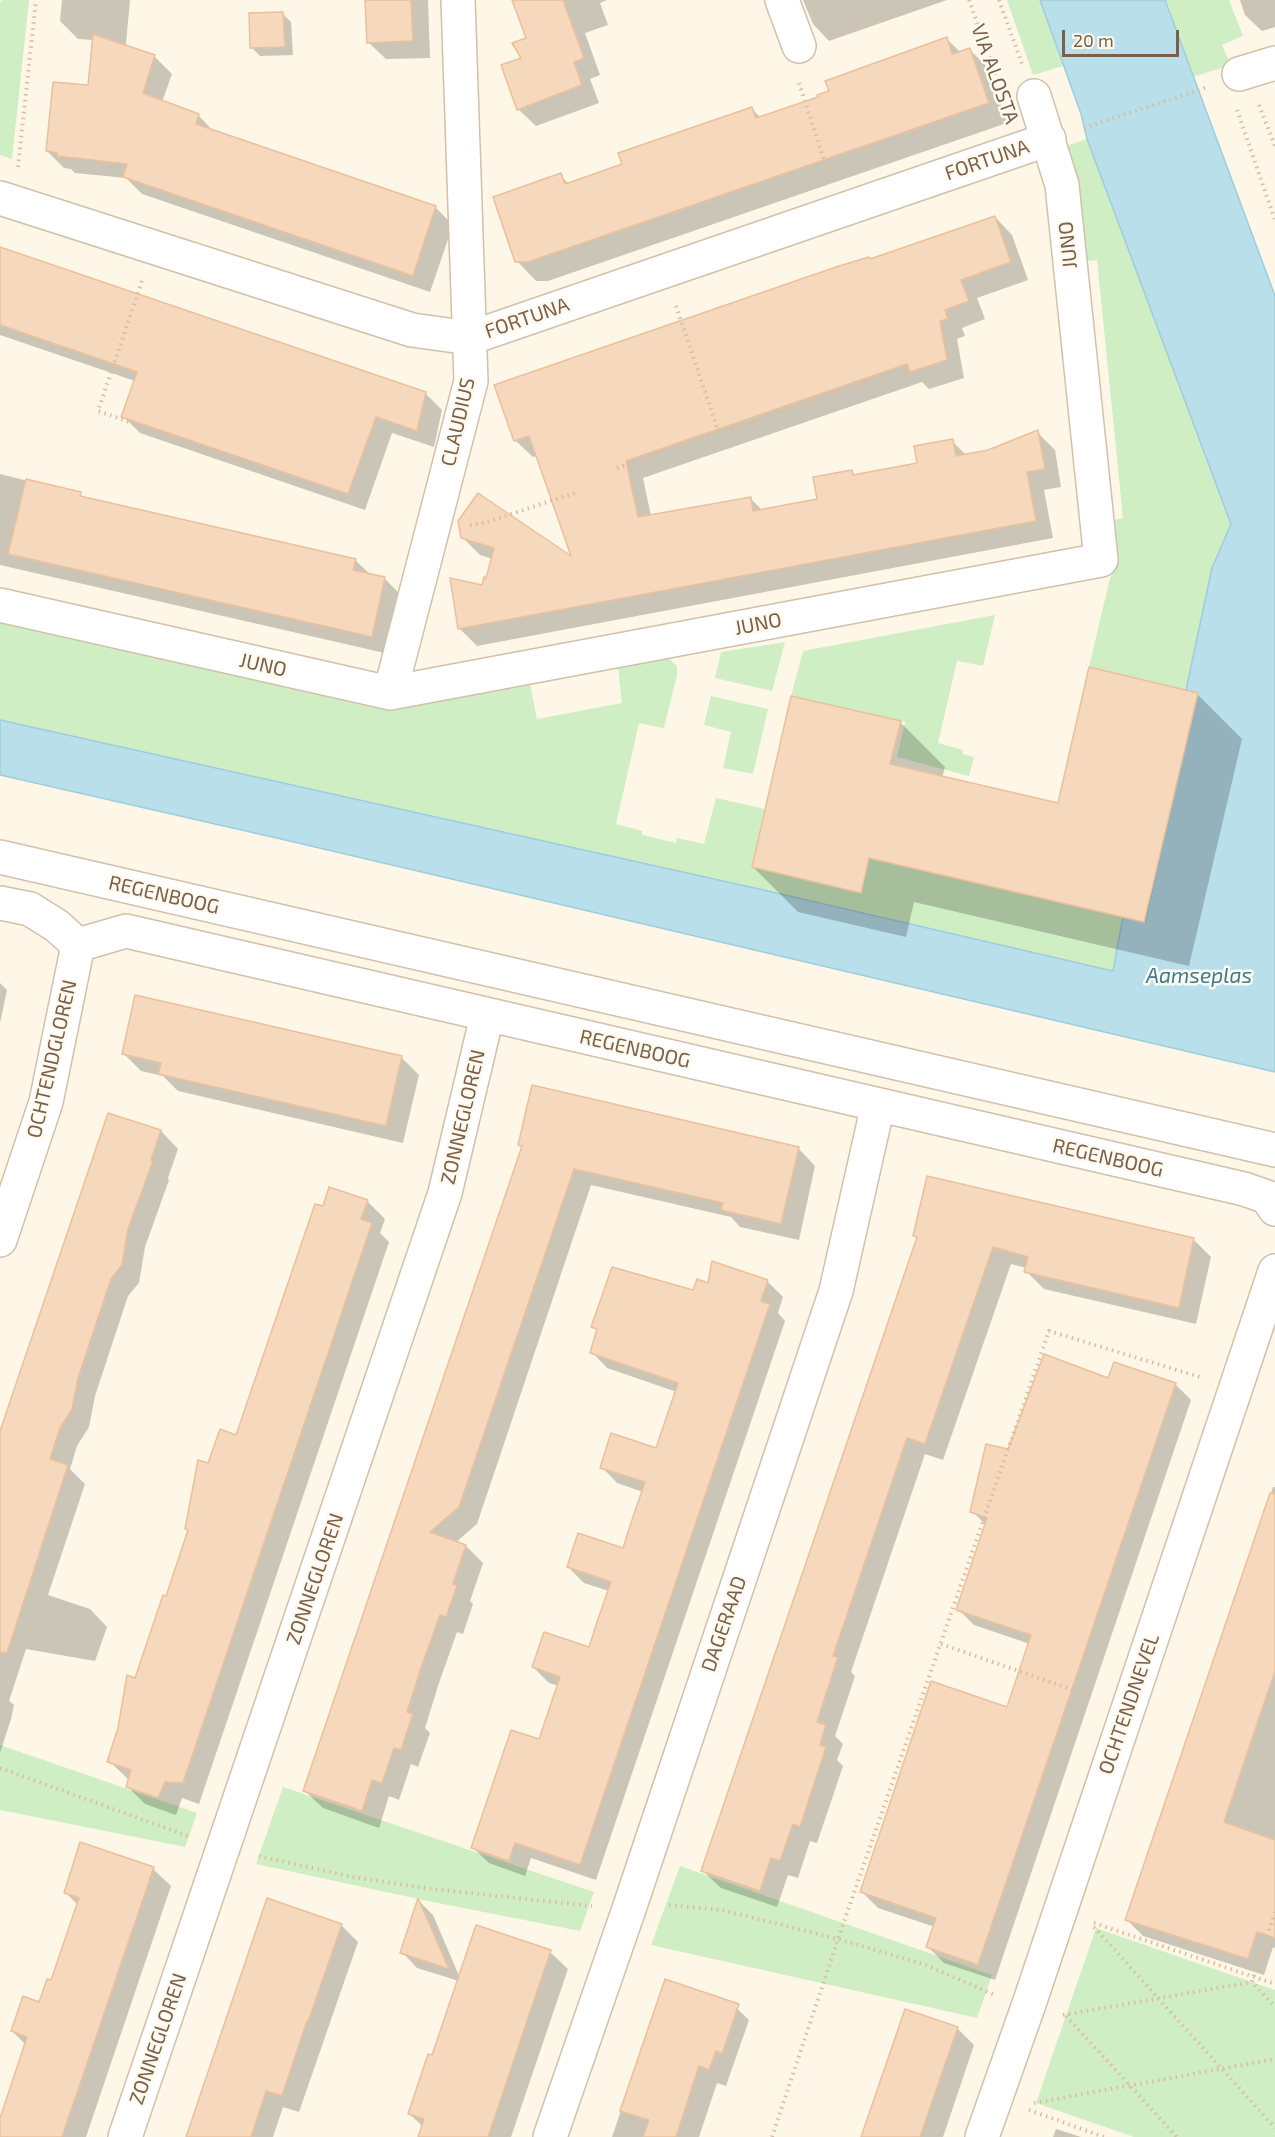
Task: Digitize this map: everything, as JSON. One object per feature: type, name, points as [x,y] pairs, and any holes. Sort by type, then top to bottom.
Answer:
[{"type":"street","name":"CLAUDIUS","points":[[390,693],[471,381],[458,0]]},
{"type":"street","points":[[782,0],[799,46]]},
{"type":"street","name":"VIA ALOSTA","points":[[1034,96],[1049,139]]},
{"type":"street","name":"FORTUNA","points":[[7,201],[412,330],[470,338],[1049,139]]},
{"type":"street","name":"JUNO","points":[[0,605],[390,693],[1101,560],[1062,185],[1049,139]]},
{"type":"street","name":"REGENBOOG","points":[[0,857],[1275,1150]]},
{"type":"street","points":[[0,903],[30,909],[57,926],[78,945]]},
{"type":"street","name":"REGENBOOG","points":[[78,945],[126,931],[486,1016],[1244,1189],[1267,1197],[1275,1209]]},
{"type":"street","name":"OCHTENDGLOREN","points":[[0,1240],[46,1102],[78,945]]},
{"type":"street","name":"ZONNEGLOREN","points":[[124,2137],[446,1193],[486,1016]]},
{"type":"street","name":"DAGERAAD","points":[[550,2137],[629,1909],[836,1291],[879,1105]]},
{"type":"street","name":"OCHTENDNEVEL","points":[[982,2137],[1029,2004],[1072,1915],[1128,1708],[1275,1271]]},
{"type":"path","points":[[7,201],[36,0]]},
{"type":"path","name":"VIA ALOSTA","points":[[969,0],[999,85]]},
{"type":"path","name":"VIA ALOSTA","points":[[999,0],[1034,96]]},
{"type":"path","points":[[841,210],[788,50],[886,16]]},
{"type":"path","points":[[1248,78],[1275,146]]},
{"type":"path","points":[[1248,78],[1275,220]]},
{"type":"path","points":[[1080,130],[1208,87]]},
{"type":"path","points":[[154,248],[98,411],[266,470]]},
{"type":"path","points":[[665,271],[719,433]]},
{"type":"path","points":[[617,468],[873,380]]},
{"type":"path","points":[[431,534],[488,522],[578,492]]},
{"type":"path","points":[[772,2137],[838,1939],[1049,1331],[1236,1388]]},
{"type":"path","points":[[941,1644],[1128,1708]]},
{"type":"path","points":[[0,1768],[223,1849],[353,1877],[526,1900],[629,1909],[672,1905],[722,1910],[838,1939],[926,1965],[999,1997],[1066,2015],[1252,1980]]},
{"type":"path","points":[[1252,1980],[1275,1912]]},
{"type":"path","points":[[1072,1915],[1252,1980],[1275,1984]]},
{"type":"path","points":[[1072,1915],[1095,1928],[1275,2128]]},
{"type":"path","points":[[1252,1980],[1275,2007]]},
{"type":"path","points":[[1066,2015],[1177,2137]]},
{"type":"path","points":[[1104,2137],[1022,2108],[1036,2103],[1275,2060]]},
{"type":"green space","points":[[2,0],[29,0],[12,159],[0,155],[0,2]]},
{"type":"green space","points":[[1007,0],[1040,0],[1063,66],[1033,75]]},
{"type":"green space","points":[[1165,0],[1229,0],[1243,36],[1222,45],[1231,65],[1193,77]]},
{"type":"green space","points":[[1087,139],[1231,524],[1212,568],[1186,690],[1089,667],[1110,578],[1117,567],[1113,520],[1123,518],[1097,260],[1086,261],[1063,147]]},
{"type":"green space","points":[[995,615],[983,666],[957,661],[938,743],[963,750],[963,754],[974,757],[969,776],[897,757],[905,722],[791,696],[803,651]]},
{"type":"green space","points":[[0,622],[384,710],[530,685],[537,719],[622,703],[618,668],[668,658],[677,666],[677,675],[664,728],[639,723],[616,824],[642,831],[642,835],[676,843],[677,838],[704,844],[716,798],[765,809],[752,867],[861,893],[869,858],[1123,917],[1113,971],[759,889],[0,720]]},
{"type":"green space","points":[[785,642],[772,691],[715,678],[721,652]]},
{"type":"green space","points":[[711,696],[768,709],[753,774],[723,768],[731,732],[704,725]]},
{"type":"green space","points":[[0,1745],[197,1813],[185,1847],[0,1810]]},
{"type":"green space","points":[[283,1787],[594,1892],[580,1931],[256,1864]]},
{"type":"green space","points":[[680,1866],[992,1975],[977,2018],[651,1945]]},
{"type":"green space","points":[[1096,1928],[1275,1990],[1275,2137],[1134,2137],[1036,2103]]},
{"type":"water","name":"Aamseplas","points":[[1040,0],[1165,0],[1275,296],[1275,1072],[0,775],[0,720],[759,889],[1113,971],[1123,917],[1145,922],[1197,693],[1186,690],[1212,568],[1231,524],[1087,139],[1081,114]]},
{"type":"building","points":[[365,0],[411,0],[413,41],[367,43]]},
{"type":"building","points":[[512,0],[563,0],[584,58],[574,62],[582,85],[517,110],[501,65],[521,58],[512,43],[526,38]]},
{"type":"building","points":[[283,12],[285,47],[250,48],[249,13]]},
{"type":"building","points":[[93,34],[155,55],[143,93],[199,114],[196,124],[436,206],[413,276],[123,177],[127,164],[57,156],[57,153],[46,151],[53,82],[88,85]]},
{"type":"building","points":[[947,37],[952,54],[970,48],[989,103],[528,262],[515,262],[493,197],[561,173],[565,184],[594,174],[622,164],[618,153],[752,107],[756,118],[818,97],[817,95],[829,91],[825,81]]},
{"type":"building","points":[[995,216],[1011,262],[961,280],[969,301],[945,310],[948,319],[940,321],[947,360],[910,372],[907,364],[626,461],[638,517],[751,497],[753,511],[817,499],[813,477],[852,470],[853,475],[917,463],[914,446],[953,439],[956,456],[988,450],[1038,430],[1045,469],[1027,472],[1036,521],[458,629],[450,578],[482,585],[494,548],[461,538],[458,521],[478,493],[571,556],[529,436],[514,441],[494,385],[839,266],[869,257],[870,259]]},
{"type":"building","points":[[0,247],[426,392],[417,431],[376,417],[348,494],[121,417],[137,372],[0,325]]},
{"type":"building","points":[[26,479],[81,492],[80,496],[356,559],[353,570],[385,577],[372,637],[8,554]]},
{"type":"building","points":[[1089,667],[1198,693],[1144,922],[869,858],[861,893],[752,867],[791,696],[901,721],[890,764],[1058,803]]},
{"type":"building","points":[[135,995],[402,1056],[386,1126],[158,1074],[161,1063],[122,1054]]},
{"type":"building","points":[[532,1085],[799,1147],[781,1224],[721,1210],[723,1203],[574,1169],[459,1507],[430,1532],[466,1545],[453,1584],[457,1586],[446,1617],[440,1615],[422,1665],[407,1712],[413,1714],[401,1750],[394,1748],[382,1783],[372,1780],[362,1811],[303,1791],[522,1146],[518,1145]]},
{"type":"building","points":[[108,1113],[161,1130],[151,1160],[153,1161],[128,1229],[122,1265],[111,1279],[78,1378],[72,1409],[60,1428],[50,1459],[68,1465],[7,1653],[0,1652],[0,1431]]},
{"type":"building","points":[[927,1176],[1194,1238],[1179,1308],[1024,1272],[1028,1257],[993,1247],[925,1444],[907,1438],[833,1656],[838,1657],[817,1722],[826,1725],[820,1745],[826,1747],[800,1827],[793,1824],[780,1861],[771,1858],[760,1891],[701,1871],[917,1237],[913,1236]]},
{"type":"building","points":[[329,1187],[368,1200],[361,1219],[372,1223],[183,1783],[165,1782],[158,1798],[126,1787],[131,1770],[107,1762],[118,1728],[127,1675],[135,1678],[188,1530],[185,1529],[198,1460],[208,1463],[220,1429],[236,1435],[315,1204],[323,1206]]},
{"type":"building","points":[[712,1261],[768,1280],[761,1301],[770,1304],[580,1865],[515,1843],[509,1861],[471,1848],[511,1730],[539,1739],[560,1677],[532,1667],[544,1632],[589,1647],[611,1582],[567,1567],[578,1533],[623,1548],[645,1482],[600,1468],[611,1433],[656,1448],[678,1383],[590,1353],[597,1329],[591,1327],[612,1267],[693,1290],[697,1279],[708,1283]]},
{"type":"building","points":[[1044,1354],[1108,1378],[1114,1362],[1176,1383],[978,1965],[926,1947],[936,1918],[860,1892],[931,1681],[1007,1707],[1031,1635],[956,1610],[987,1518],[970,1512],[986,1444],[1008,1449]]},
{"type":"building","points":[[1270,1493],[1275,1494],[1275,1671],[1224,1822],[1275,1840],[1275,1938],[1257,1932],[1248,1959],[1125,1920]]},
{"type":"building","points":[[80,1842],[154,1867],[62,2137],[0,2137],[0,2118],[27,2037],[11,2031],[23,1996],[39,2002],[47,1979],[51,1980],[79,1898],[64,1893]]},
{"type":"building","points":[[267,1898],[342,1924],[282,2096],[266,2091],[251,2137],[186,2137]]},
{"type":"building","points":[[418,1898],[449,1969],[400,1953]]},
{"type":"building","points":[[476,1925],[551,1950],[488,2137],[418,2137],[424,2119],[408,2114],[428,2054],[432,2055]]},
{"type":"building","points":[[665,1979],[739,2004],[722,2054],[716,2051],[709,2070],[699,2066],[676,2137],[643,2137],[649,2120],[620,2111]]},
{"type":"building","points":[[905,2009],[958,2027],[920,2137],[861,2137]]}]
